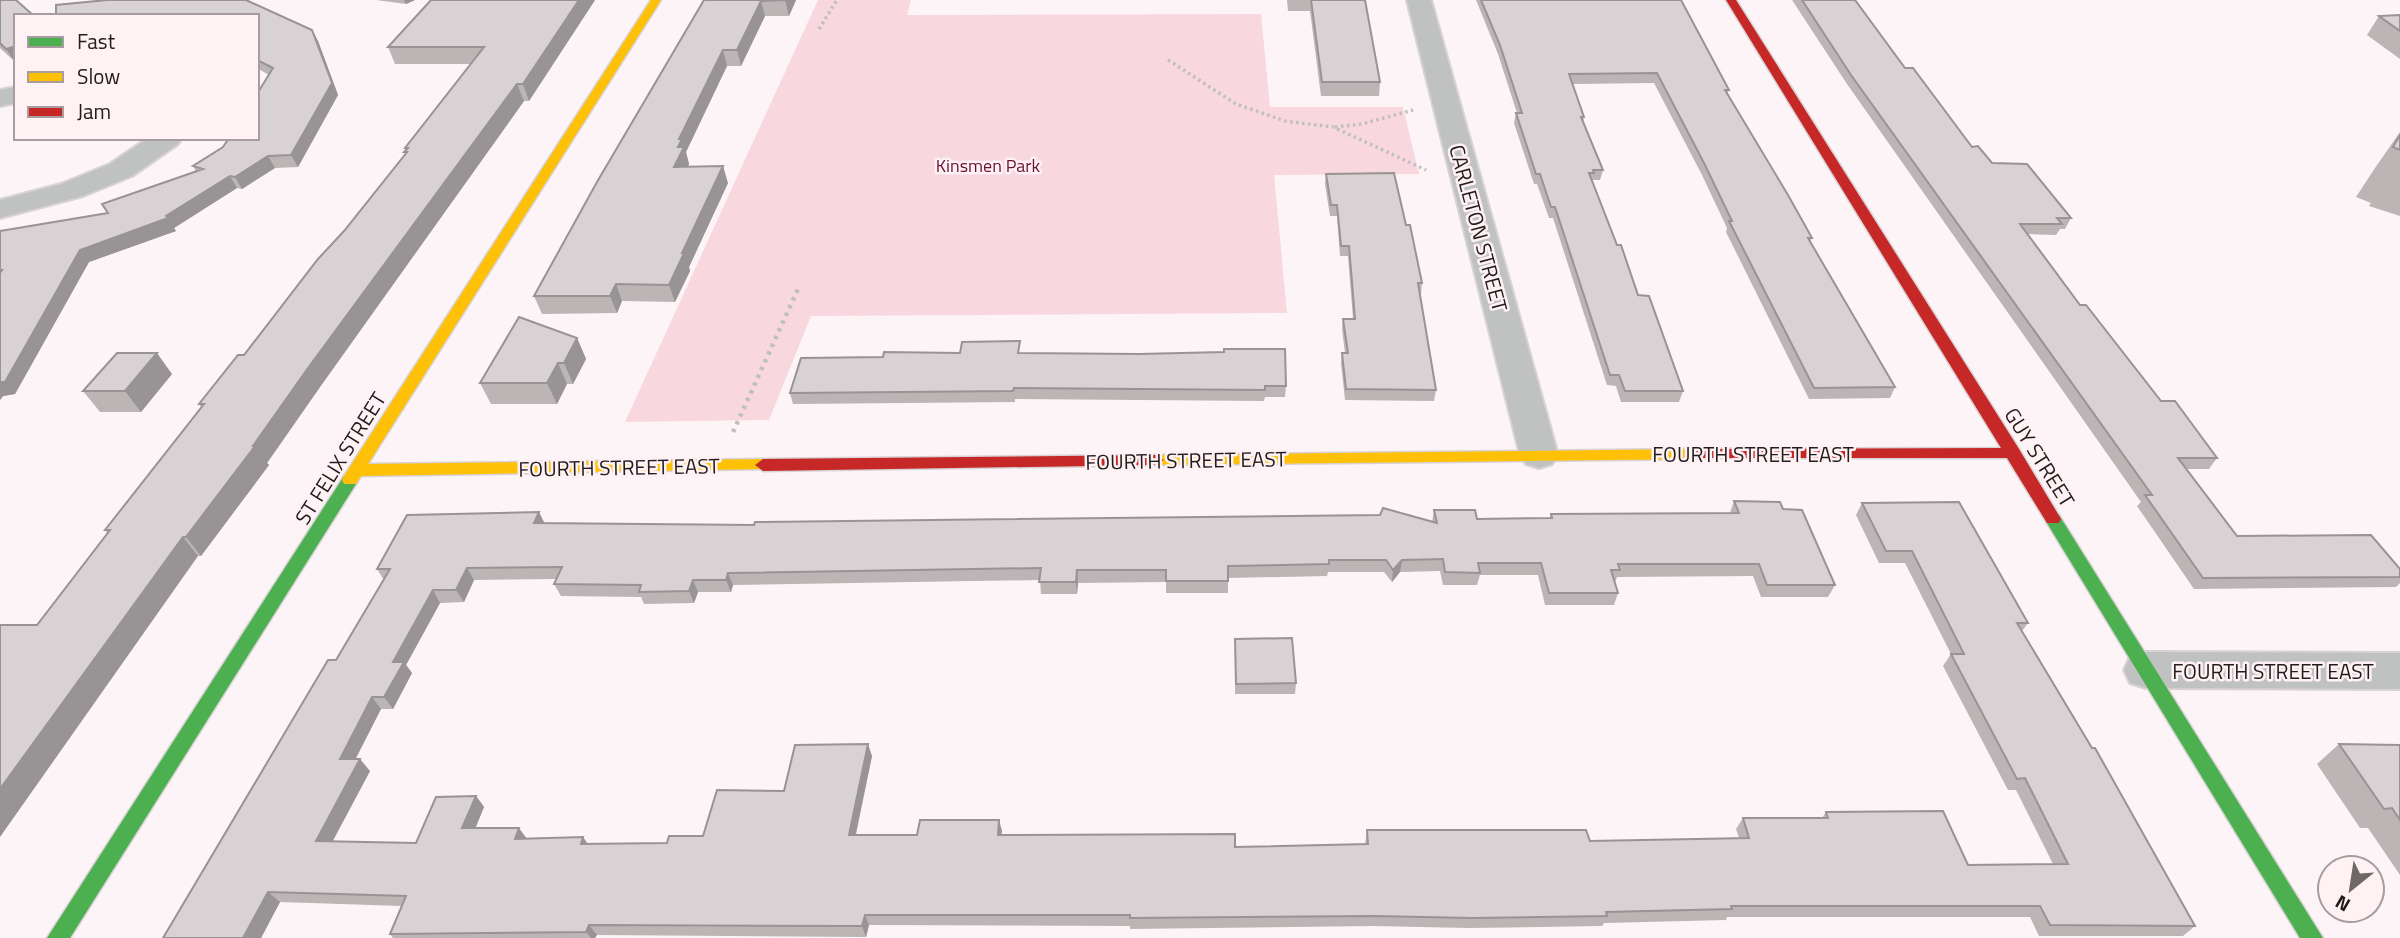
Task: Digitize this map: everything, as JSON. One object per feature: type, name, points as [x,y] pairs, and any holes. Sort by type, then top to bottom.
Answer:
[{"type":"street","name":"ST FELIX STREET","points":[[58,938],[656,0]]},
{"type":"street","name":"CARLETON STREET","points":[[1419,0],[1539,455]]},
{"type":"street","name":"GUY STREET","points":[[1731,0],[2312,938]]},
{"type":"street","points":[[0,209],[72,190],[121,170],[165,140]]},
{"type":"street","name":"FOURTH STREET EAST","points":[[358,470],[1539,455],[2013,453]]},
{"type":"street","name":"FOURTH STREET EAST","points":[[2146,670],[2400,671]]},
{"type":"path","points":[[819,29],[837,0]]},
{"type":"path","points":[[1168,60],[1236,104],[1285,121],[1333,127],[1362,124],[1413,110]]},
{"type":"path","points":[[1333,127],[1426,170]]},
{"type":"path","points":[[733,432],[798,289]]},
{"type":"green space","name":"Kinsmen Park","points":[[818,0],[911,0],[907,15],[1261,14],[1270,107],[1403,107],[1419,174],[1274,175],[1287,313],[811,316],[769,420],[625,422]]},
{"type":"building","points":[[0,0],[16,0],[32,14],[14,14],[14,47],[6,49],[0,43]]},
{"type":"building","points":[[107,0],[246,0],[312,30],[332,83],[291,155],[268,156],[235,177],[230,176],[166,216],[168,218],[80,250],[5,382],[0,382],[0,231],[108,213],[102,204],[203,169],[193,166],[223,147],[228,140],[259,140],[259,91],[273,68],[259,61],[259,14],[56,14],[56,5]]},
{"type":"building","points":[[431,0],[579,0],[523,84],[517,84],[308,368],[255,446],[186,537],[183,537],[0,789],[0,625],[37,625],[110,530],[105,530],[204,404],[199,404],[238,355],[244,355],[318,259],[344,231],[407,152],[404,152],[408,148],[405,148],[484,47],[388,47]]},
{"type":"building","points":[[704,0],[785,0],[761,1],[737,50],[723,50],[679,139],[682,139],[678,147],[684,147],[674,167],[723,166],[669,285],[616,284],[610,296],[534,296],[597,182]]},
{"type":"building","points":[[1311,0],[1365,0],[1380,82],[1322,82]]},
{"type":"building","points":[[1481,0],[1681,0],[1729,90],[1725,90],[1788,195],[1812,238],[1808,238],[1895,387],[1814,388],[1657,73],[1569,74],[1584,117],[1581,117],[1603,170],[1589,173],[1617,245],[1621,245],[1638,295],[1649,296],[1683,391],[1625,391],[1619,375],[1610,375],[1555,207],[1551,207],[1540,174],[1536,174],[1516,113],[1522,113],[1500,45]]},
{"type":"building","points":[[1802,0],[1855,0],[1905,68],[1913,68],[1972,147],[1978,146],[1992,163],[2027,164],[2071,218],[2057,218],[2062,224],[2020,224],[2080,305],[2086,305],[2161,401],[2175,401],[2217,458],[2178,458],[2237,536],[2371,535],[2400,569],[2400,577],[2203,578],[2145,495],[2152,495],[1851,75]]},
{"type":"building","points":[[2400,15],[2400,31],[2379,16]]},
{"type":"building","points":[[2400,135],[2400,150],[2393,147]]},
{"type":"building","points":[[1394,173],[1406,225],[1410,225],[1422,283],[1418,283],[1436,390],[1346,389],[1342,353],[1348,353],[1343,319],[1355,319],[1349,246],[1341,246],[1337,205],[1331,205],[1326,174]]},
{"type":"building","points":[[519,317],[577,338],[564,363],[558,363],[547,383],[480,383]]},
{"type":"building","points":[[1020,341],[1018,353],[1139,354],[1285,349],[1286,386],[1265,386],[1265,390],[1014,388],[1013,391],[790,393],[801,358],[883,357],[884,352],[960,353],[962,342]]},
{"type":"building","points":[[117,353],[157,353],[125,391],[83,391]]},
{"type":"building","points":[[1734,501],[1780,502],[1783,509],[1802,510],[1835,585],[1767,585],[1759,564],[1618,564],[1620,570],[1611,570],[1618,593],[1549,593],[1541,563],[1478,563],[1480,573],[1445,572],[1443,559],[1402,560],[1393,570],[1386,560],[1329,560],[1329,564],[1228,566],[1228,581],[1166,581],[1166,570],[1077,570],[1076,582],[1039,582],[1041,568],[728,573],[726,580],[693,580],[689,591],[639,592],[641,585],[554,584],[562,567],[467,568],[456,590],[433,590],[393,662],[404,662],[384,697],[372,697],[340,759],[360,759],[316,841],[416,843],[436,797],[476,796],[462,828],[519,828],[515,839],[583,837],[581,844],[667,843],[669,836],[703,836],[717,790],[784,791],[795,745],[868,744],[849,835],[917,835],[920,820],[999,820],[998,835],[1235,834],[1235,847],[1368,844],[1367,830],[1586,830],[1590,841],[1749,838],[1743,818],[1828,818],[1826,812],[1943,811],[1968,865],[2068,864],[2025,778],[2017,779],[1951,654],[1964,654],[1912,551],[1886,551],[1862,503],[1959,502],[2028,623],[2017,623],[2092,748],[2095,748],[2195,926],[2050,925],[2040,906],[1731,906],[1732,909],[1606,912],[1607,916],[1472,918],[865,915],[862,926],[589,925],[586,932],[390,934],[406,896],[268,892],[243,938],[163,938],[328,660],[336,660],[390,569],[377,569],[407,515],[539,512],[534,523],[754,525],[755,522],[1380,515],[1383,508],[1437,523],[1434,510],[1475,510],[1477,519],[1552,518],[1551,514],[1739,513]]},
{"type":"building","points":[[1292,638],[1296,683],[1236,684],[1235,639]]},
{"type":"building","points":[[2339,744],[2400,745],[2400,820],[2392,808],[2384,809]]},
{"type":"traffic: fast","points":[[58,938],[350,480]]},
{"type":"traffic: fast","points":[[2053,519],[2312,938]]},
{"type":"traffic: slow","points":[[350,480],[656,0]]},
{"type":"traffic: slow","points":[[1156,460],[1695,454]]},
{"type":"traffic: slow","points":[[358,470],[763,465]]},
{"type":"traffic: jam","points":[[1731,0],[2053,519]]},
{"type":"traffic: jam","points":[[1695,454],[2013,453]]},
{"type":"traffic: jam","points":[[763,465],[1156,460]]}]
